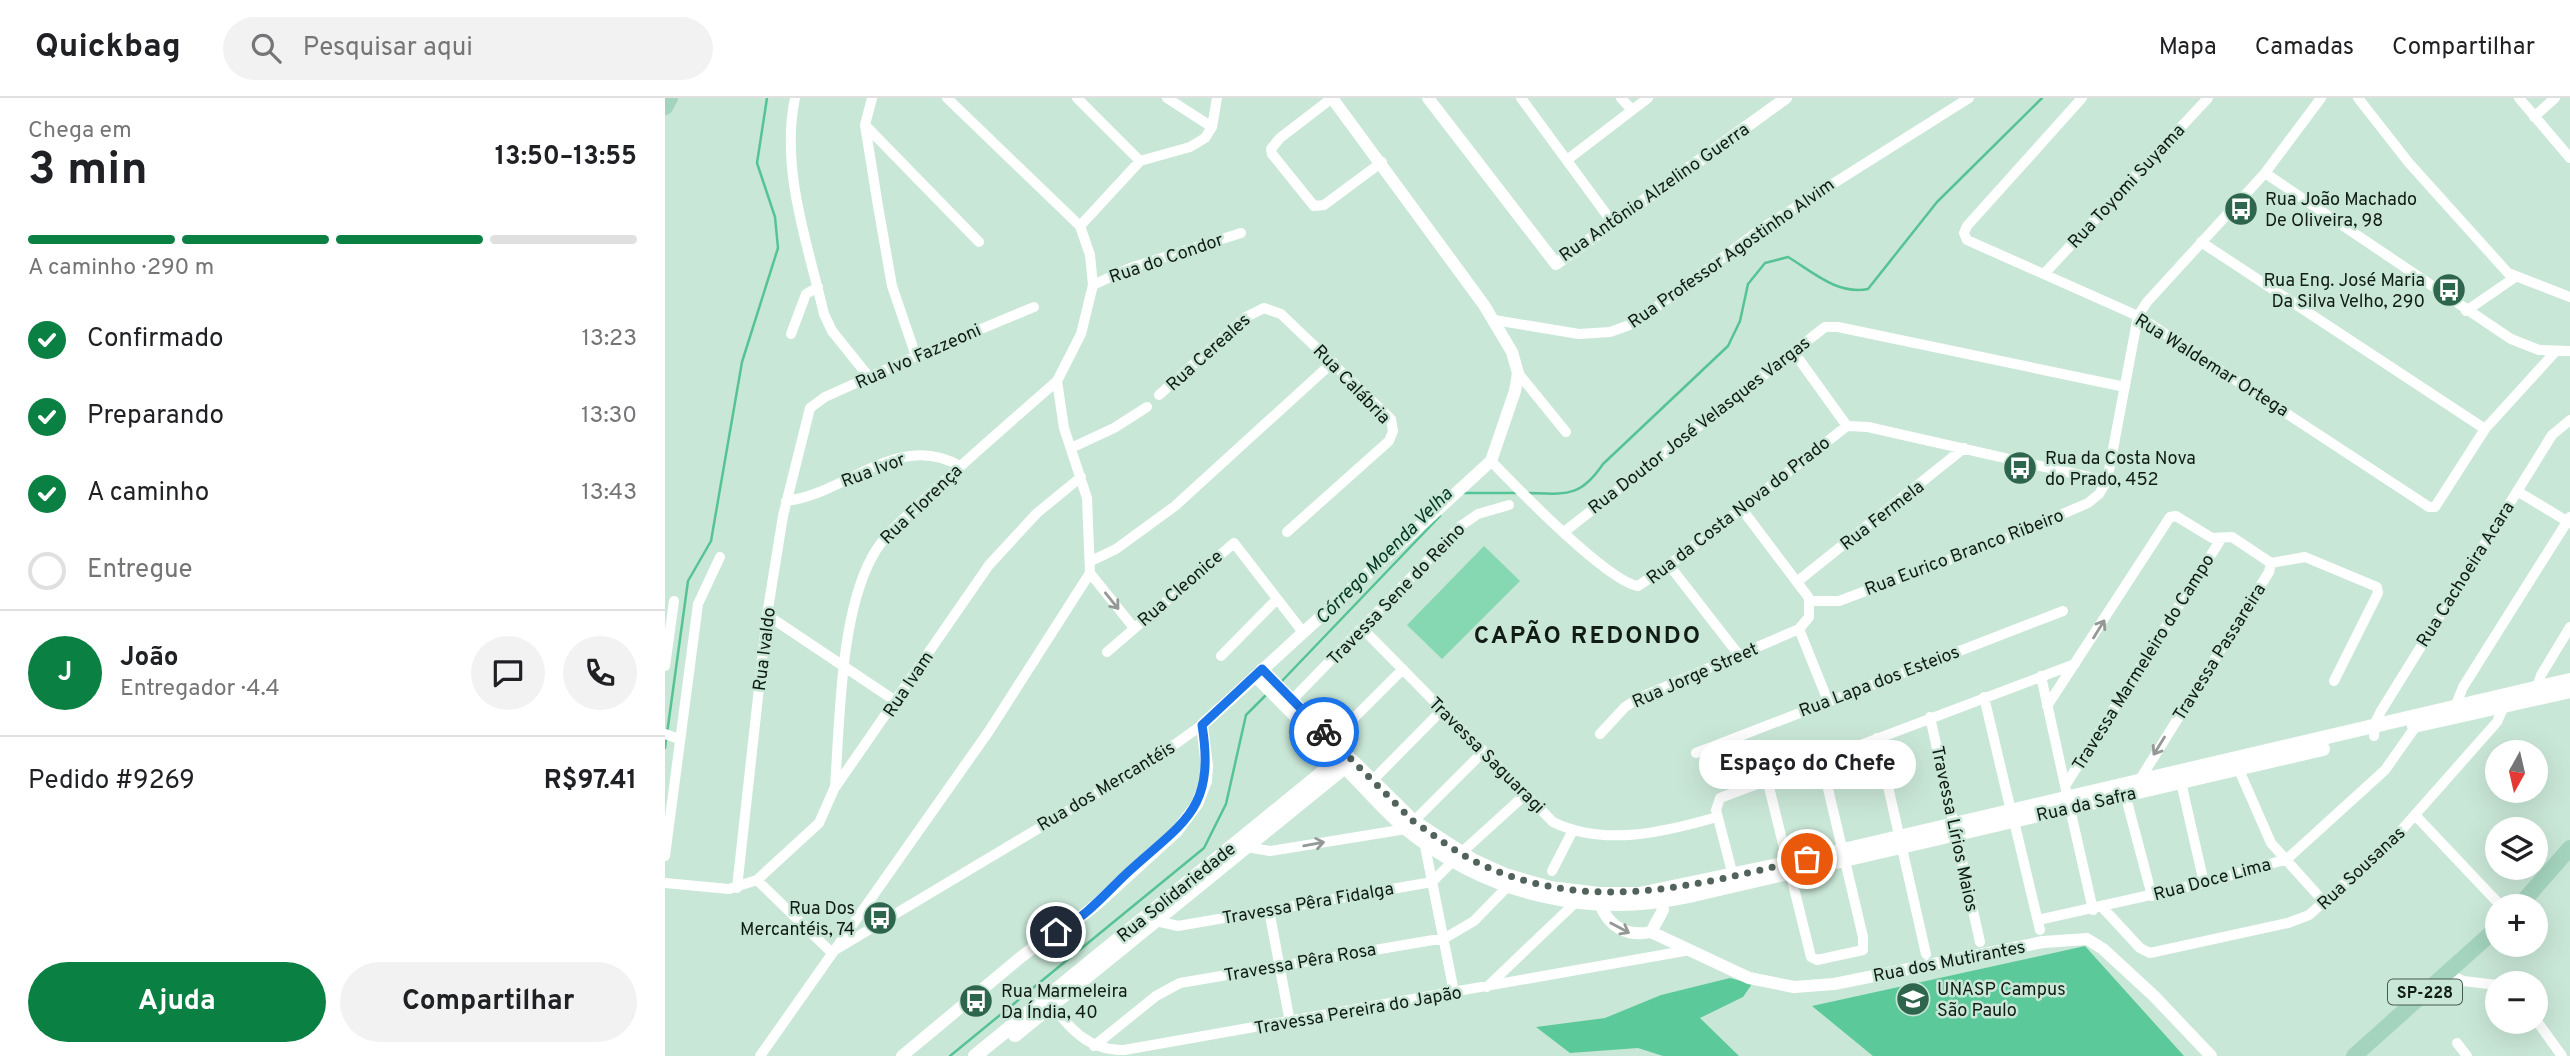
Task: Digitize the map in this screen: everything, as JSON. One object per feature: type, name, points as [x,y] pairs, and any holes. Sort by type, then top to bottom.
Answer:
[{"type":"main road","points":[[665,107],[670,98]]},
{"type":"main road","name":"Rua da Safra","points":[[2067,797],[2125,794],[2239,770],[2455,707],[2570,680]]},
{"type":"main road","name":"Rua da Safra","points":[[1600,904],[1660,897],[2012,816],[2067,797],[2374,731],[2416,726],[2570,691]]},
{"type":"main road","points":[[1345,761],[1372,781],[1424,841],[1508,886],[1575,903],[1600,904]]},
{"type":"main road","points":[[1345,761],[1410,825],[1457,857],[1550,888],[1660,897]]},
{"type":"main road","name":"Rua Solidariedade","points":[[990,1056],[1049,1002],[1345,761]]},
{"type":"main road","name":"Rua Solidariedade","points":[[975,1056],[1156,921],[1241,846]]},
{"type":"main road","points":[[2530,894],[2570,848]]},
{"type":"main road","name":"Rua da Safra","points":[[1660,897],[1733,876],[1790,868]]},
{"type":"main road","name":"SP-228","points":[[2354,1056],[2485,939]]},
{"type":"street","points":[[795,98],[789,123],[790,162],[824,314],[832,331],[869,377]]},
{"type":"street","points":[[872,98],[865,125],[893,286],[916,356]]},
{"type":"street","points":[[760,1056],[989,731],[1090,573],[1088,507],[1064,428],[1057,381],[1081,334],[1093,285],[1090,255],[1080,226],[947,98]]},
{"type":"street","points":[[1077,98],[1140,160]]},
{"type":"street","points":[[1167,98],[1212,127]]},
{"type":"street","points":[[1080,226],[1140,160],[1190,147],[1205,138],[1212,127],[1217,98]]},
{"type":"street","points":[[1383,162],[1324,205],[1314,206],[1305,199],[1271,149],[1280,138],[1332,98],[1383,162],[1494,320],[1513,352],[1518,373],[1566,432]]},
{"type":"street","name":"Rua Antônio Alzelino Guerra","points":[[1428,98],[1556,264],[1786,98]]},
{"type":"street","points":[[1521,98],[1612,222]]},
{"type":"street","points":[[1621,98],[1632,110]]},
{"type":"street","points":[[1567,160],[1648,98]]},
{"type":"street","name":"Rua Professor Agostinho Alvim","points":[[1494,320],[1579,334],[1610,332],[1635,323],[1761,229],[1969,98]]},
{"type":"street","name":"Rua Waldemar Ortega","points":[[2082,98],[1967,226],[1964,233],[1973,243],[2138,316],[2429,508],[2435,507],[2485,429],[2556,351]]},
{"type":"street","name":"Rua Toyomi Suyama","points":[[2044,274],[2208,98]]},
{"type":"street","points":[[2107,481],[2138,316],[2147,302],[2265,173],[2321,98]]},
{"type":"street","points":[[2358,98],[2433,191],[2514,278],[2570,297]]},
{"type":"street","points":[[2519,98],[2570,158]]},
{"type":"street","points":[[2533,117],[2555,98]]},
{"type":"street","points":[[865,125],[979,242]]},
{"type":"street","points":[[2265,173],[2511,339],[2539,350],[2570,351]]},
{"type":"street","name":"Rua do Condor","points":[[1093,285],[1130,268],[1241,233]]},
{"type":"street","points":[[2201,243],[2485,429]]},
{"type":"street","points":[[2466,311],[2514,278]]},
{"type":"street","points":[[791,334],[806,294],[818,287]]},
{"type":"street","name":"Rua Ivo Fazzeoni","points":[[808,413],[825,397],[1034,307]]},
{"type":"street","name":"Rua Calábria","points":[[1256,310],[1264,308],[1281,314],[1391,419],[1394,431],[1389,441],[1349,479],[1287,532]]},
{"type":"street","name":"Rua Cereales","points":[[1160,395],[1256,310]]},
{"type":"street","name":"Rua Doutor José Velasques Vargas","points":[[1564,531],[1820,329],[1838,327],[2125,387]]},
{"type":"street","points":[[1793,351],[1847,426]]},
{"type":"street","points":[[1091,561],[1116,549],[1175,506],[1333,362]]},
{"type":"street","name":"Rua dos Mercantéis","points":[[831,952],[1104,789],[1202,725],[1261,675],[1302,631],[1491,461],[1510,411],[1518,373]]},
{"type":"street","name":"Rua Florença","points":[[834,789],[844,667],[863,576],[878,546],[960,466],[1057,381]]},
{"type":"street","points":[[1071,448],[1102,435],[1147,407]]},
{"type":"street","name":"Rua Ivaldo","points":[[737,888],[767,615],[786,501],[808,413]]},
{"type":"street","name":"Rua Cachoeira Acara","points":[[2374,731],[2551,435],[2560,425],[2570,420]]},
{"type":"street","name":"Rua da Costa Nova do Prado","points":[[1491,461],[1564,531],[1631,585],[1642,584],[1669,565],[1847,426],[1964,448],[2107,481]]},
{"type":"street","name":"Rua Fermela","points":[[1798,581],[1964,448]]},
{"type":"street","name":"Rua Ivor","points":[[786,501],[806,497],[886,463],[915,454],[936,454],[960,466]]},
{"type":"street","name":"Rua Ivam","points":[[737,888],[757,880],[820,823],[834,789],[897,702],[989,565],[1037,513],[1081,477]]},
{"type":"street","name":"Rua Eurico Branco Ribeiro","points":[[1811,601],[1839,601],[2007,538],[2088,503],[2099,494],[2107,481]]},
{"type":"street","points":[[2455,707],[2463,687],[2569,520],[2517,491]]},
{"type":"street","name":"Travessa Sene do Reino","points":[[1289,701],[1472,517],[1509,505]]},
{"type":"street","points":[[1741,508],[1811,601],[1809,617],[1799,629],[1828,701]]},
{"type":"street","name":"Travessa Passareira","points":[[2047,706],[2170,517],[2176,516],[2212,538],[2232,537],[2271,563],[2265,579],[2139,781]]},
{"type":"street","name":"Travessa Marmeleiro do Campo","points":[[2067,797],[2221,539]]},
{"type":"street","name":"Rua Cleonice","points":[[1107,652],[1234,543],[1302,631]]},
{"type":"street","points":[[665,856],[667,811],[698,604],[720,557]]},
{"type":"street","points":[[2271,563],[2305,557],[2377,587],[2378,593],[2334,681]]},
{"type":"street","points":[[1669,565],[1739,655]]},
{"type":"street","points":[[1090,573],[1134,628]]},
{"type":"street","points":[[1221,656],[1277,600]]},
{"type":"street","points":[[665,664],[674,601]]},
{"type":"street","name":"Rua Lapa dos Esteios","points":[[1696,753],[2063,611]]},
{"type":"street","points":[[767,615],[897,702]]},
{"type":"street","points":[[2537,687],[2541,675],[2570,626]]},
{"type":"street","name":"Travessa Saguaragi","points":[[1362,628],[1553,822],[1572,832]]},
{"type":"street","name":"Rua Jorge Street","points":[[1600,734],[1625,707],[1639,698],[1799,629]]},
{"type":"street","points":[[1733,876],[1717,817],[1717,800],[2075,664]]},
{"type":"street","points":[[1332,740],[1403,669]]},
{"type":"street","points":[[1261,675],[1332,740],[1345,761]]},
{"type":"street","points":[[2041,676],[2067,797],[2098,909]]},
{"type":"street","name":"Rua Doce Lima","points":[[1984,697],[2039,925],[2287,859],[2385,770],[2416,726]]},
{"type":"street","points":[[1289,701],[1345,761]]},
{"type":"street","name":"Rua Sousanas","points":[[2098,909],[2140,948],[2155,953],[2288,923],[2309,915],[2416,816],[2497,722],[2504,706]]},
{"type":"street","points":[[1372,781],[1442,710]]},
{"type":"street","name":"Travessa Lírios Maios","points":[[1930,717],[1980,942]]},
{"type":"street","points":[[901,1056],[1021,957],[1049,936],[1071,925],[1097,904],[1177,831],[1197,804],[1206,781],[1202,725]]},
{"type":"street","points":[[665,734],[678,738]]},
{"type":"street","points":[[1877,738],[1926,954]]},
{"type":"street","points":[[1241,846],[1271,851],[1410,825],[1483,752]]},
{"type":"street","points":[[1767,779],[1812,959],[1860,951],[1865,945],[1821,759]]},
{"type":"street","points":[[2239,770],[2265,833],[2325,903]]},
{"type":"street","points":[[2181,782],[2204,883]]},
{"type":"street","points":[[1431,882],[1526,794]]},
{"type":"street","points":[[2125,794],[2152,896]]},
{"type":"street","points":[[2416,816],[2490,894]]},
{"type":"street","points":[[1552,871],[1572,832],[1619,835],[1650,833],[1717,817]]},
{"type":"street","points":[[1424,841],[1454,992]]},
{"type":"street","points":[[757,880],[831,952]]},
{"type":"street","name":"Travessa Pêra Fidalga","points":[[1156,921],[1178,926],[1431,882]]},
{"type":"street","points":[[665,883],[737,888]]},
{"type":"street","name":"Travessa Pêra Rosa","points":[[1094,1046],[1167,989],[1191,981],[1445,938],[1474,921],[1508,886]]},
{"type":"street","points":[[1651,932],[1661,919],[1660,897]]},
{"type":"street","points":[[1487,987],[1575,903]]},
{"type":"street","name":"Rua dos Mutirantes","points":[[1600,904],[1611,923],[1619,929],[1640,934],[1651,932],[1749,978],[1775,985],[1814,986],[2043,942],[2087,939],[2103,949],[2154,996],[2211,1056]]},
{"type":"street","points":[[1269,911],[1290,1022]]},
{"type":"street","name":"Travessa Pereira do Japão","points":[[1094,1046],[1116,1050],[1145,1048],[1691,950]]},
{"type":"street","points":[[2447,974],[2463,981],[2485,984]]},
{"type":"street","points":[[1049,1002],[1074,1031],[1094,1046]]},
{"type":"street","points":[[2546,1034],[2563,1056],[2570,1051]]},
{"type":"street","points":[[2457,1043],[2467,1056]]},
{"type":"green space","points":[[1484,546],[1520,581],[1442,659],[1407,625]]},
{"type":"green space","points":[[2085,946],[2184,1056],[1873,1056],[1812,1006]]},
{"type":"green space","points":[[1730,978],[1752,984],[1743,997],[1700,1018],[1739,1056],[1663,1056],[1638,1048],[1570,1053],[1536,1027],[1605,1018],[1661,995]]},
{"type":"waterway","points":[[665,748],[688,581],[711,541],[742,362],[778,248],[775,217],[757,163],[767,98]]},
{"type":"waterway","name":"Córrego Moenda Velha","points":[[1528,493],[1571,492],[1587,483],[1603,464],[1728,346],[1740,321],[1748,284],[1765,263],[1788,257],[1836,285],[1846,289],[1868,289],[1937,202],[2042,98]]},
{"type":"waterway","name":"Córrego Moenda Velha","points":[[1462,493],[1518,493]]},
{"type":"waterway","name":"Córrego Moenda Velha","points":[[1280,683],[1440,516]]},
{"type":"waterway","name":"Córrego Moenda Velha","points":[[950,1056],[1204,848],[1226,804],[1246,715],[1267,694]]},
{"type":"way so far","points":[[1324,732],[1413,821],[1475,861],[1506,875],[1550,888],[1619,895],[1659,892],[1807,859]]},
{"type":"place","name":"Rua João Machado De Oliveira, 98","points":[[2241,209]]},
{"type":"place","name":"Rua Eng. José Maria Da Silva Velho, 290","points":[[2449,290]]},
{"type":"place","name":"Rua da Costa Nova do Prado, 452","points":[[2020,468]]},
{"type":"place","name":"Espaço do Chefe","points":[[1807,859]]},
{"type":"place","name":"Rua Dos Mercantéis, 74","points":[[880,918]]},
{"type":"place","name":"UNASP Campus São Paulo","points":[[1913,999]]},
{"type":"place","name":"Rua Marmeleira Da Índia, 40","points":[[976,1001]]},
{"type":"district","name":"CAPÃO REDONDO","points":[[1588,635]]},
{"type":"route","points":[[1056,932],[1071,925],[1097,904],[1188,818],[1206,781],[1202,725],[1262,669],[1324,732]]}]
